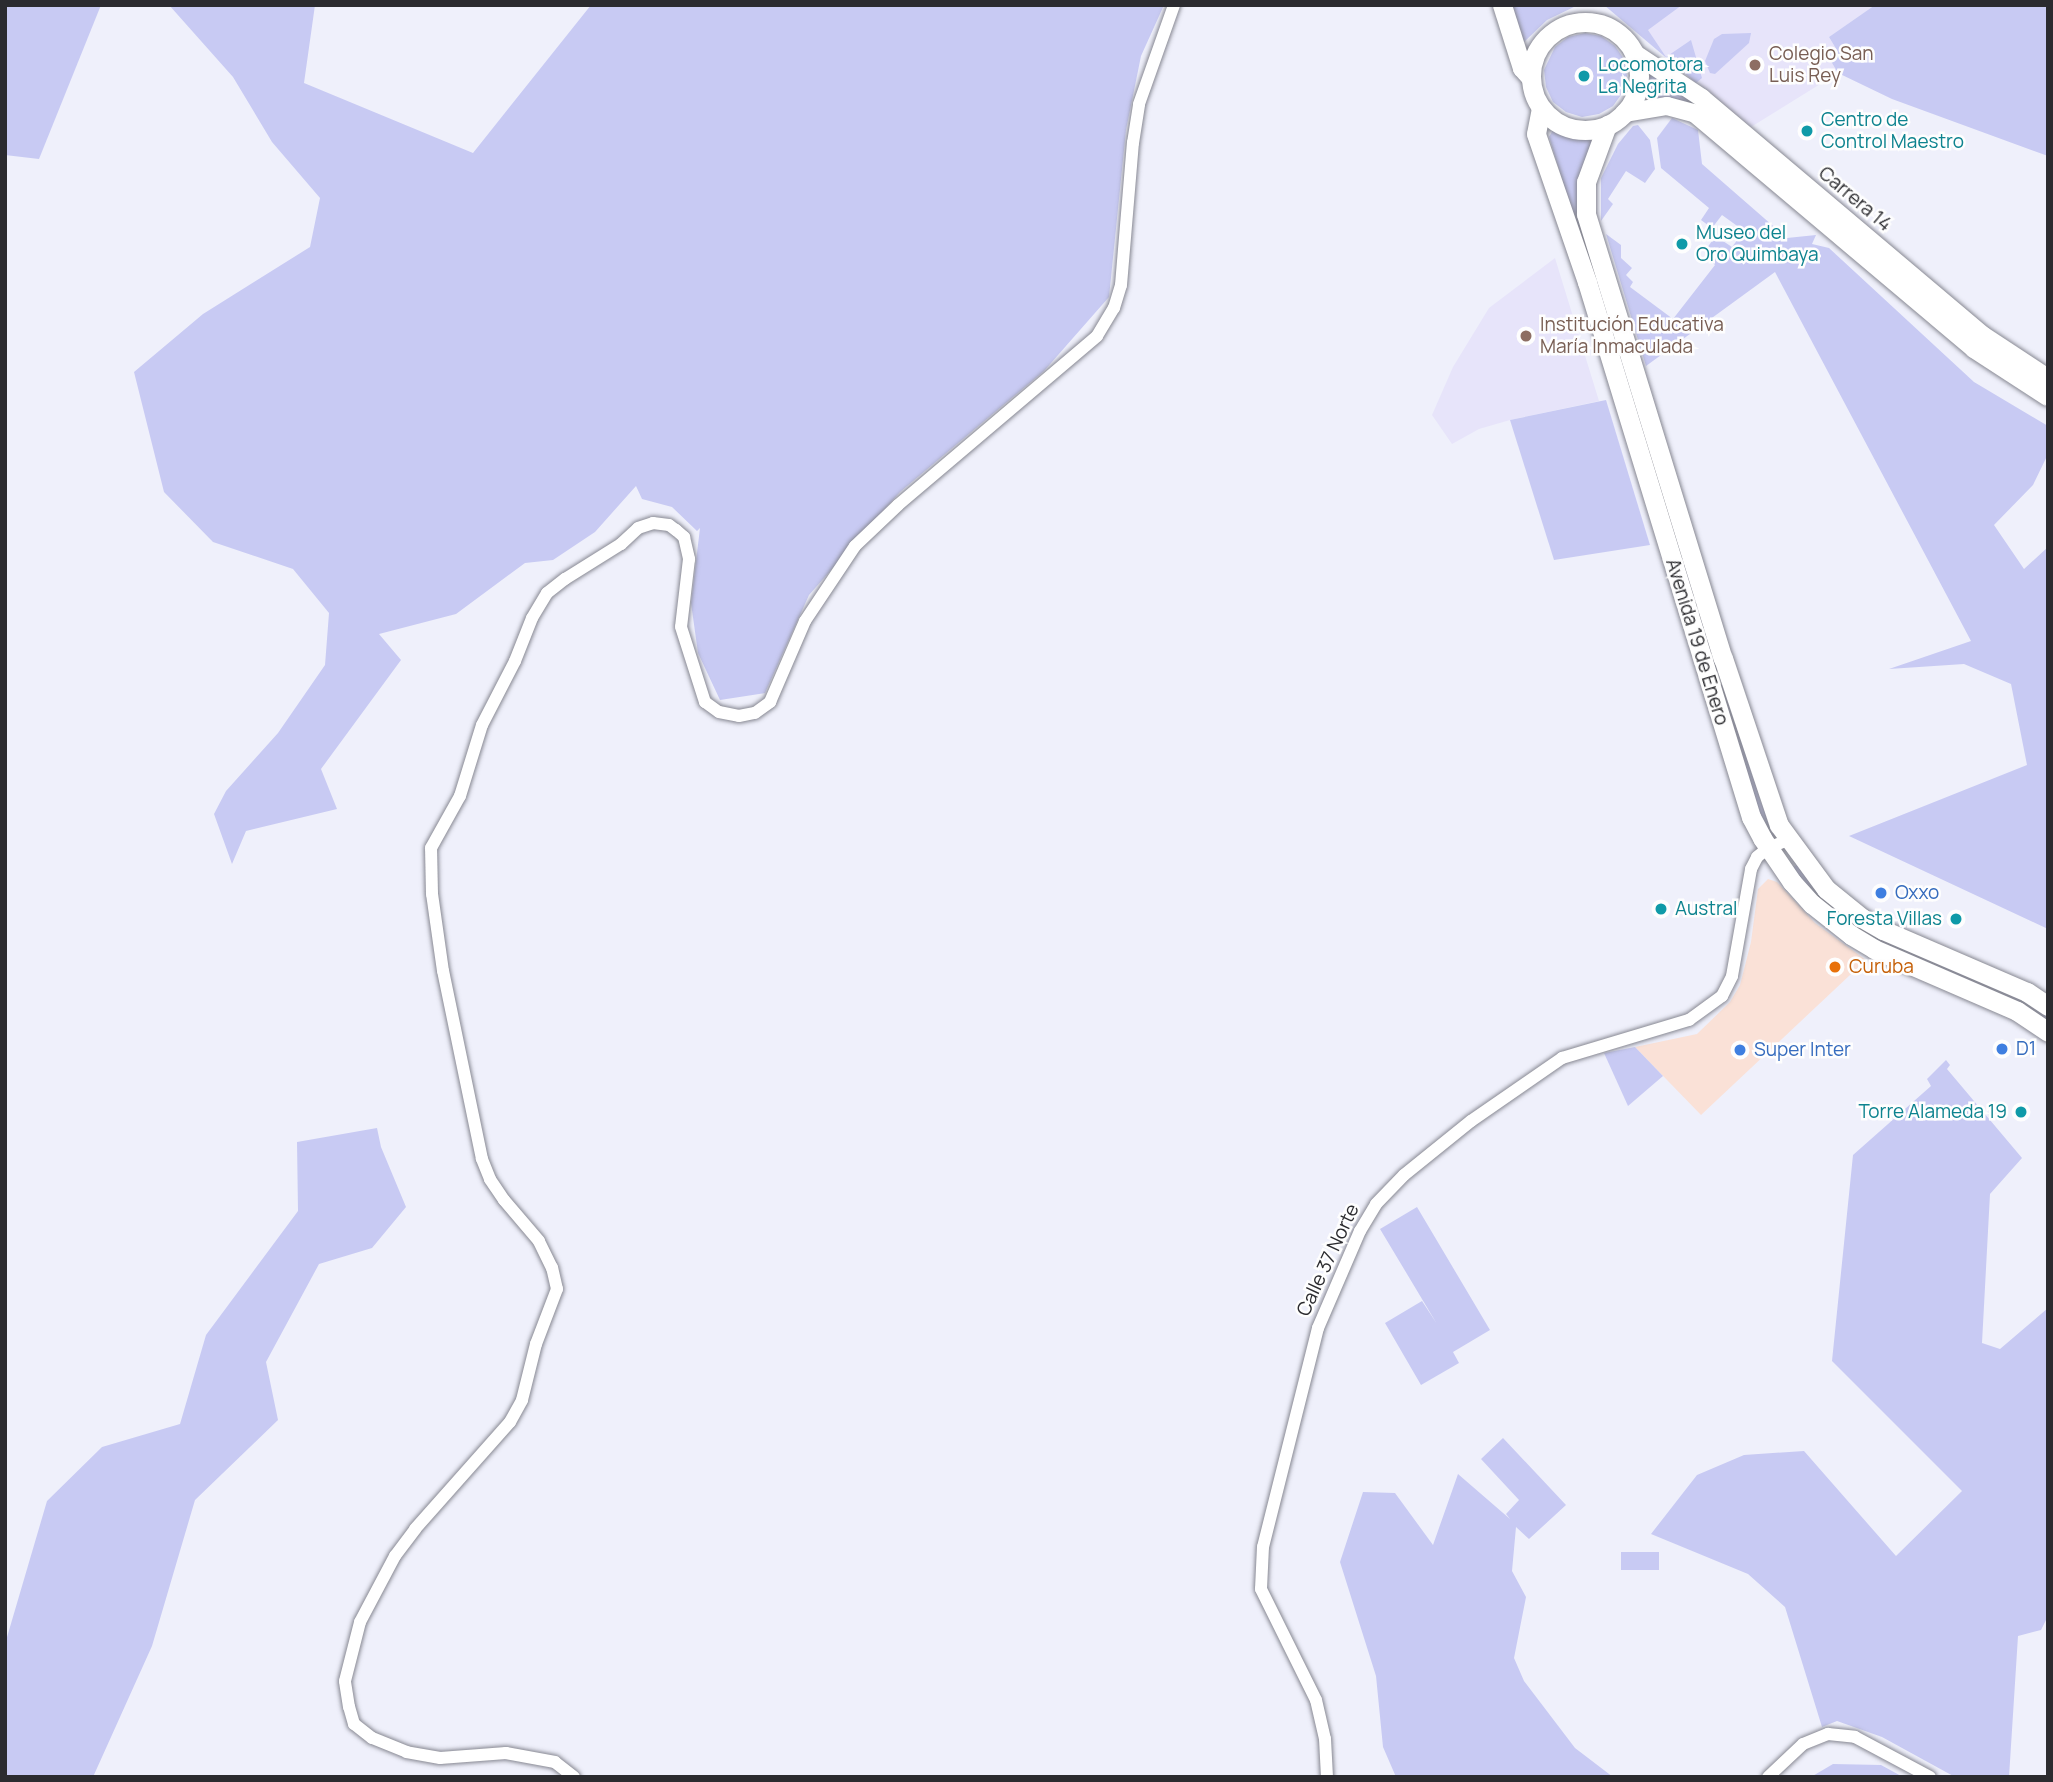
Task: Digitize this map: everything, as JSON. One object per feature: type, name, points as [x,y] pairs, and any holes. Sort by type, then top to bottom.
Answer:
[{"type":"main road","points":[[1502,5],[1522,68],[1531,78],[1541,108],[1566,127],[1587,130],[1607,125],[1625,113],[1638,84],[1634,53],[1622,36],[1604,25],[1590,5]]},
{"type":"main road","points":[[1531,78],[1534,57],[1553,32],[1573,23],[1604,25]]},
{"type":"main road","name":"Carrera 14","points":[[1634,53],[1702,98],[1984,336],[2048,378]]},
{"type":"main road","name":"Carrera 14","points":[[1625,113],[1667,106],[1694,113],[1974,349],[2048,397]]},
{"type":"main road","name":"Avenida 19 de Enero","points":[[1541,108],[1536,134],[1587,282],[1752,817],[1768,848],[1812,904],[1850,935],[1874,949],[2017,1011],[2048,1032]]},
{"type":"main road","name":"Avenida 19 de Enero","points":[[1607,125],[1586,182],[1586,214],[1771,808],[1788,840],[1826,889],[1862,918],[1883,930],[2027,992],[2048,1006]]},
{"type":"street","points":[[574,1777],[555,1762],[506,1753],[440,1758],[407,1752],[372,1738],[355,1724],[345,1681],[360,1622],[395,1556],[415,1529],[510,1422],[522,1400],[536,1344],[557,1289],[552,1268],[539,1241],[504,1200],[490,1179],[482,1159],[443,971],[432,894],[431,848],[460,796],[482,725],[515,661],[532,618],[547,593],[565,579],[621,544],[638,528],[653,523],[669,525],[684,537],[689,559],[681,627],[705,702],[719,712],[738,716],[755,713],[770,702],[805,621],[855,546],[898,505],[1097,336],[1114,308],[1121,285],[1133,143],[1139,104],[1174,5]]},
{"type":"street","points":[[1768,848],[1788,840]]},
{"type":"street","name":"Calle 37 Norte","points":[[1327,1777],[1325,1739],[1316,1700],[1261,1589],[1263,1547],[1318,1328],[1360,1231],[1376,1203],[1404,1175],[1471,1121],[1562,1058],[1689,1020],[1722,996],[1732,976],[1751,869],[1758,857],[1768,848]]},
{"type":"street","points":[[1768,1777],[1803,1744],[1828,1734],[1855,1737],[1930,1777]]},
{"type":"shaded area","points":[[5,5],[101,5],[39,159],[5,155]]},
{"type":"shaded area","points":[[169,5],[315,5],[304,83],[473,153],[591,5],[1164,5],[1141,56],[1126,130],[1109,297],[1044,371],[900,492],[809,595],[765,693],[720,700],[698,653],[691,603],[700,528],[697,531],[672,507],[642,499],[636,486],[595,532],[553,560],[525,563],[456,614],[379,634],[401,660],[321,769],[337,809],[246,831],[232,864],[214,814],[226,791],[278,733],[325,665],[329,613],[293,569],[213,542],[164,492],[134,372],[203,314],[310,247],[320,198],[272,142],[233,77]]},
{"type":"shaded area","points":[[1507,5],[1578,5],[1547,20],[1523,43]]},
{"type":"shaded area","points":[[1604,5],[1682,5],[1648,30],[1666,57],[1691,40],[1702,78],[1696,83]]},
{"type":"shaded area","name":"Colegio San Luis Rey","points":[[1615,5],[1875,5],[1829,37],[1838,52],[1829,58],[1838,73],[1751,127],[1666,57]]},
{"type":"shaded area","points":[[1875,5],[2048,5],[2048,156],[1892,99],[1838,73],[1829,58],[1838,52],[1829,37]]},
{"type":"shaded area","points":[[1585,33],[1601,36],[1615,46],[1624,59],[1627,76],[1623,92],[1613,106],[1599,114],[1582,117],[1566,112],[1553,102],[1546,87],[1544,70],[1555,47],[1568,37]]},
{"type":"shaded area","points":[[1751,33],[1749,43],[1715,74],[1710,73],[1705,61],[1714,39],[1722,34]]},
{"type":"shaded area","points":[[1650,71],[1730,130],[1688,102],[1649,99]]},
{"type":"shaded area","points":[[1672,118],[1698,130],[1702,164],[1787,238],[1816,235],[1812,244],[1829,248],[1974,382],[2048,426],[2048,454],[2033,485],[1994,525],[2024,569],[2048,547],[2048,929],[1849,836],[2027,765],[2011,684],[1964,664],[1889,669],[1971,641],[1775,272],[1646,366],[1606,234],[1621,245],[1621,258],[1632,268],[1626,275],[1633,282],[1630,287],[1673,319],[1715,265],[1712,262],[1715,258],[1713,252],[1707,248],[1712,241],[1723,241],[1732,247],[1738,239],[1747,236],[1747,233],[1722,215],[1712,228],[1701,220],[1709,208],[1661,168],[1657,138]]},
{"type":"shaded area","points":[[1638,125],[1650,140],[1655,169],[1645,183],[1626,171],[1608,199],[1613,204],[1601,221],[1601,178],[1618,144],[1633,126]]},
{"type":"shaded area","points":[[1553,130],[1592,140],[1581,215],[1761,803],[1775,832],[1773,837],[1754,806],[1549,137]]},
{"type":"shaded area","name":"Institución Educativa María Inmaculada","points":[[1555,258],[1599,401],[1479,429],[1452,444],[1432,415],[1453,367],[1489,308]]},
{"type":"shaded area","points":[[1606,400],[1650,545],[1554,560],[1510,420]]},
{"type":"shaded area","points":[[1797,865],[1817,892],[1838,912],[1863,927],[2026,999],[2048,1013],[2048,1021],[1890,949],[1835,917],[1792,868]]},
{"type":"shaded area","points":[[1768,879],[1777,882],[1815,923],[1866,960],[1701,1115],[1635,1047],[1697,1034],[1730,1002],[1740,985],[1751,942],[1758,889]]},
{"type":"shaded area","points":[[1635,1047],[1663,1076],[1628,1106],[1604,1053]]},
{"type":"shaded area","points":[[1946,1060],[1950,1065],[1947,1069],[2022,1158],[1990,1194],[1982,1343],[2000,1349],[2048,1308],[2048,1616],[2041,1630],[2018,1636],[2009,1777],[1955,1777],[1882,1737],[1837,1721],[1822,1727],[1785,1607],[1748,1574],[1651,1534],[1697,1475],[1744,1455],[1804,1451],[1896,1556],[1962,1491],[1832,1361],[1853,1155],[1931,1086],[1927,1079]]},
{"type":"shaded area","points":[[377,1128],[381,1147],[406,1207],[372,1248],[319,1264],[266,1362],[278,1420],[195,1500],[152,1646],[93,1777],[5,1777],[5,1644],[47,1501],[102,1447],[180,1424],[206,1335],[298,1211],[297,1142]]},
{"type":"shaded area","points":[[1417,1207],[1490,1330],[1453,1352],[1459,1363],[1421,1385],[1385,1323],[1422,1301],[1437,1324],[1380,1229]]},
{"type":"shaded area","points":[[1503,1438],[1566,1505],[1529,1539],[1516,1527],[1512,1571],[1526,1597],[1514,1658],[1524,1681],[1575,1748],[1613,1777],[1396,1777],[1383,1747],[1376,1676],[1340,1562],[1363,1492],[1395,1493],[1433,1545],[1458,1474],[1510,1519],[1506,1514],[1519,1500],[1481,1459]]},
{"type":"shaded area","points":[[1621,1552],[1659,1552],[1659,1570],[1621,1570]]},
{"type":"shaded area","points":[[1833,1764],[1881,1765],[1903,1777],[1811,1777]]},
{"type":"place","name":"Colegio San Luis Rey","points":[[1755,65]]},
{"type":"place","name":"Locomotora La Negrita","points":[[1584,76]]},
{"type":"place","name":"Centro de Control Maestro","points":[[1807,131]]},
{"type":"place","name":"Museo del Oro Quimbaya","points":[[1682,244]]},
{"type":"place","name":"Institución Educativa María Inmaculada","points":[[1526,336]]},
{"type":"place","name":"Oxxo","points":[[1881,893]]},
{"type":"place","name":"Austral","points":[[1661,909]]},
{"type":"place","name":"Foresta Villas","points":[[1956,919]]},
{"type":"place","name":"Curuba","points":[[1835,967]]},
{"type":"place","name":"D1","points":[[2002,1049]]},
{"type":"place","name":"Super Inter","points":[[1740,1050]]},
{"type":"place","name":"Torre Alameda 19","points":[[2021,1112]]}]
